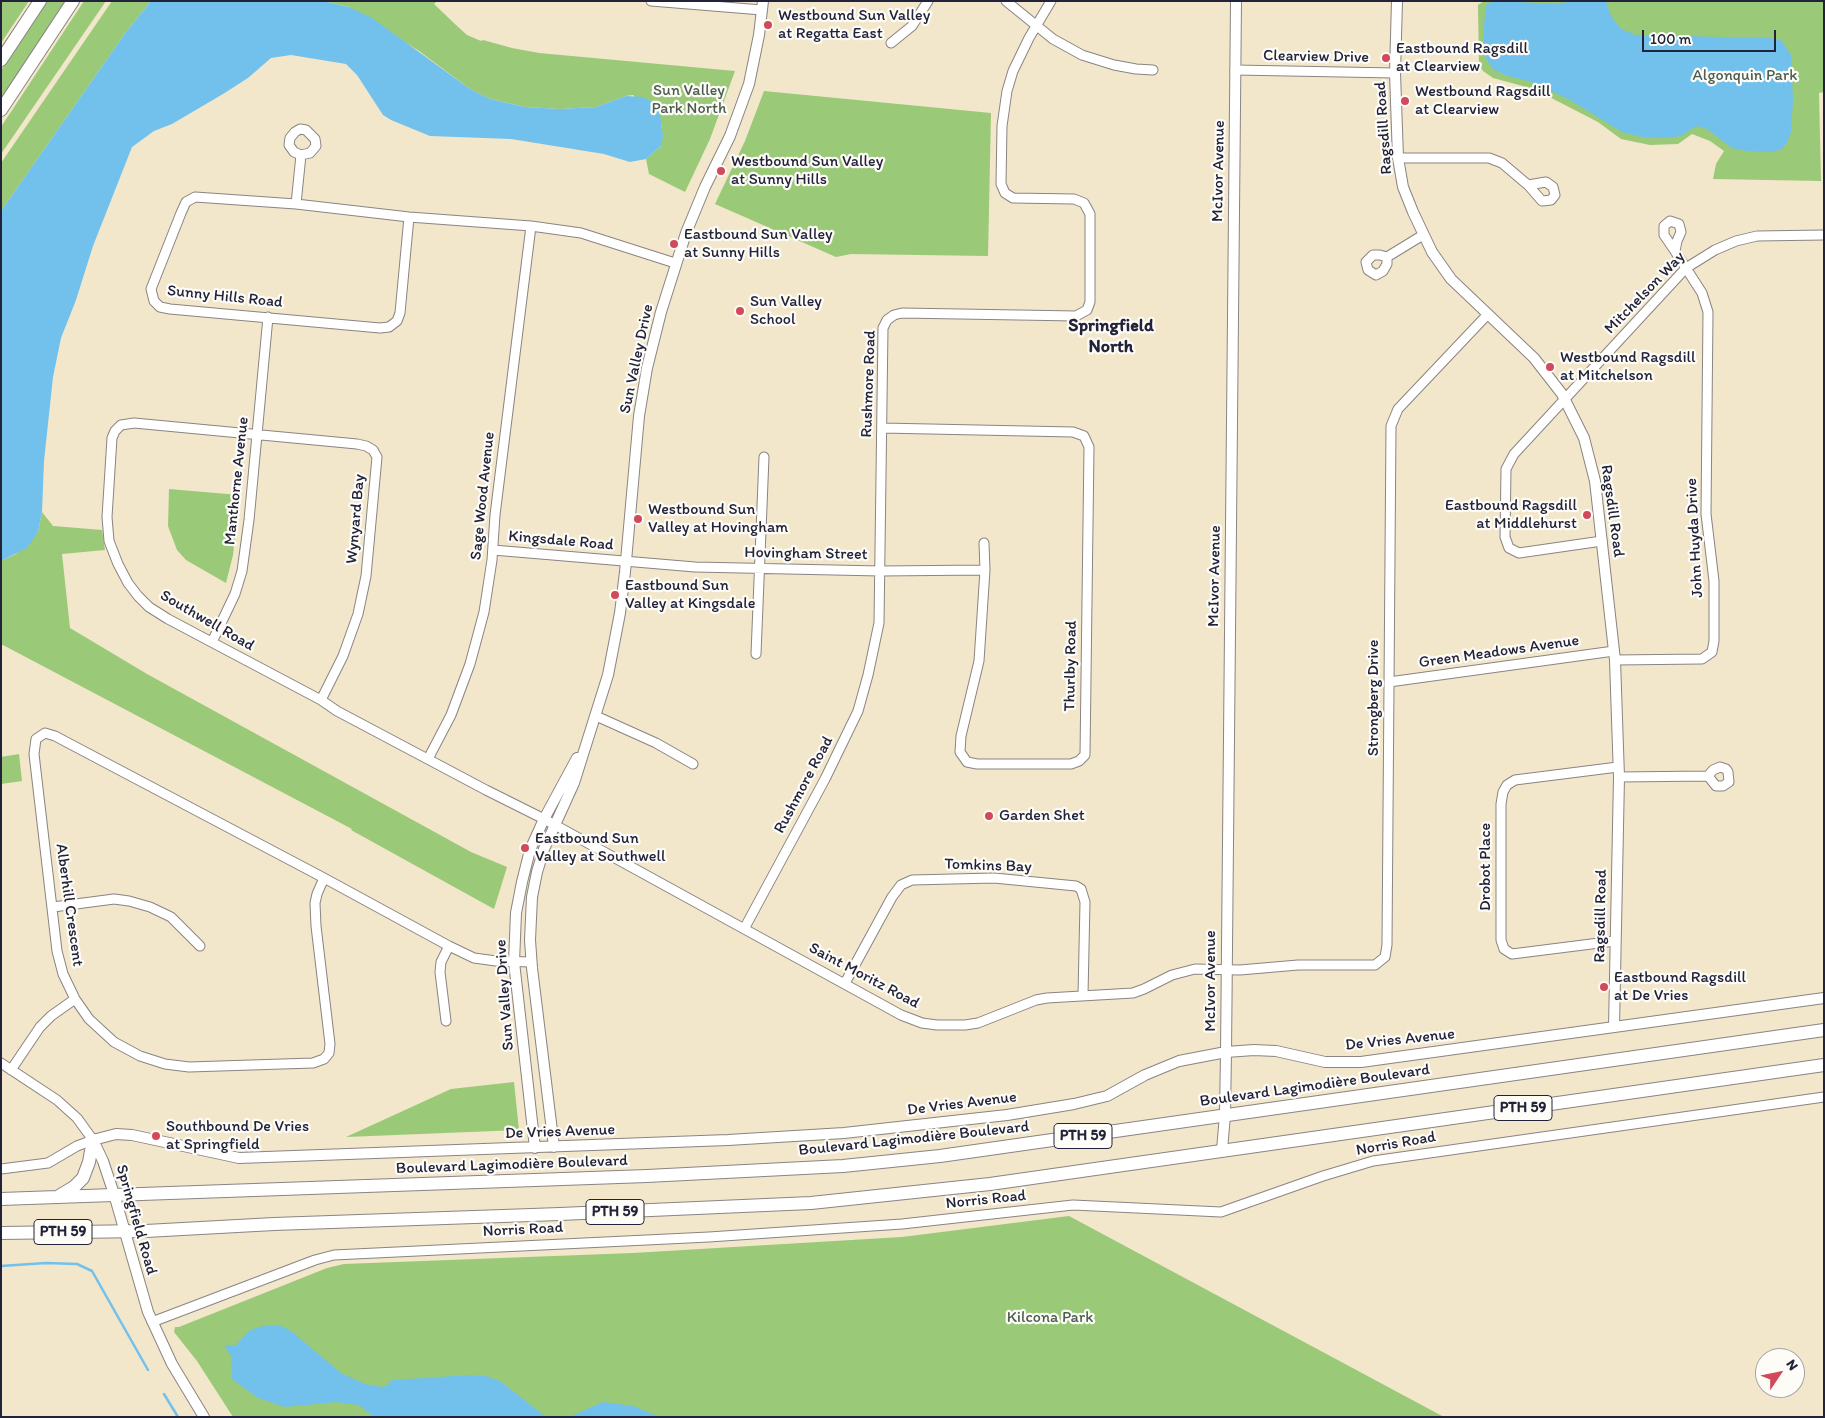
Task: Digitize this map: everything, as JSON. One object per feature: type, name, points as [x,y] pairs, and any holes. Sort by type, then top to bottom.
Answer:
[{"type":"main road","points":[[1,60],[40,1]]},
{"type":"main road","points":[[1,110],[73,1]]},
{"type":"main road","name":"Boulevard Lagimodière Boulevard","points":[[1,1200],[114,1194],[275,1190],[816,1168],[940,1156],[1824,1030]]},
{"type":"main road","name":"PTH 59","points":[[1,1233],[125,1231],[811,1203],[990,1184],[1824,1065]]},
{"type":"main road","points":[[57,1197],[74,1187],[82,1178],[90,1162],[93,1140]]},
{"type":"street","points":[[650,1],[763,6]]},
{"type":"street","points":[[890,43],[912,26],[928,1]]},
{"type":"street","points":[[1006,1],[1053,39],[1082,55],[1136,70],[1153,70]]},
{"type":"street","points":[[1037,25],[1051,1]]},
{"type":"street","name":"McIvor Avenue","points":[[1222,1150],[1225,1116],[1226,1052],[1236,1]]},
{"type":"street","name":"Ragsdill Road","points":[[1397,1],[1398,158],[1403,187],[1423,235],[1432,252],[1451,279],[1534,358],[1566,399],[1584,438],[1595,481],[1615,655],[1619,772],[1614,1027]]},
{"type":"street","name":"Sun Valley Drive","points":[[554,1147],[531,962],[532,897],[544,849],[574,783],[610,666],[620,613],[639,416],[661,312],[675,262],[704,188],[730,136],[749,84],[763,6]]},
{"type":"street","name":"Rushmore Road","points":[[744,929],[825,779],[858,711],[868,675],[879,622],[883,328],[887,320],[894,315],[902,313],[1076,316],[1087,310],[1090,302],[1090,214],[1084,203],[1074,199],[1013,198],[1005,193],[1001,184],[1002,126],[1006,91],[1013,71],[1037,25]]},
{"type":"street","name":"Clearview Drive","points":[[1235,70],[1396,73]]},
{"type":"street","points":[[296,204],[301,155]]},
{"type":"street","points":[[1398,158],[1489,158],[1502,163],[1528,185]]},
{"type":"street","name":"Sunny Hills Road","points":[[409,217],[400,313],[397,321],[389,327],[380,328],[160,307],[154,301],[151,290],[186,202],[195,197],[296,204],[409,217],[530,226],[581,233],[675,262]]},
{"type":"street","name":"Sage Wood Avenue","points":[[428,759],[451,715],[470,664],[484,612],[493,550],[494,515],[530,226]]},
{"type":"street","points":[[1387,257],[1423,235]]},
{"type":"street","name":"Mitchelson Way","points":[[1602,541],[1519,553],[1509,548],[1505,537],[1506,469],[1514,454],[1686,268],[1715,250],[1736,241],[1757,236],[1824,235]]},
{"type":"street","name":"John Huyda Drive","points":[[1615,655],[1702,660],[1712,652],[1714,641],[1714,581],[1706,514],[1708,312],[1702,293],[1675,251]]},
{"type":"street","name":"Strongberg Drive","points":[[1226,969],[1375,965],[1385,956],[1387,944],[1392,426],[1398,409],[1488,314]]},
{"type":"street","name":"Manthorne Avenue","points":[[212,642],[235,594],[242,571],[249,520],[268,317]]},
{"type":"street","name":"Southwell Road","points":[[257,435],[127,423],[121,424],[115,431],[112,438],[107,517],[109,541],[118,564],[133,589],[149,607],[168,619],[268,674],[321,700],[337,711],[544,819]]},
{"type":"street","name":"Thurlby Road","points":[[882,428],[1073,432],[1084,436],[1089,446],[1085,754],[1072,764],[977,764],[967,762],[960,752],[961,736],[979,662],[986,570],[984,544]]},
{"type":"street","name":"Wynyard Bay","points":[[257,435],[357,444],[373,450],[377,457],[366,576],[358,614],[343,656],[321,700]]},
{"type":"street","points":[[756,654],[764,458]]},
{"type":"street","name":"Kingsdale Road","points":[[493,550],[626,561]]},
{"type":"street","name":"Hovingham Street","points":[[626,561],[695,567],[880,571],[986,570]]},
{"type":"street","name":"Green Meadows Avenue","points":[[1389,682],[1615,655]]},
{"type":"street","points":[[596,716],[656,743],[693,764]]},
{"type":"street","name":"Alberhill Crescent","points":[[324,878],[315,903],[330,1044],[329,1053],[324,1059],[313,1063],[178,1067],[140,1056],[114,1042],[89,1019],[75,999],[63,974],[59,956],[34,754],[36,739],[45,733],[64,740],[324,878],[449,946],[474,958],[531,962]]},
{"type":"street","name":"Sun Valley Drive","points":[[535,1148],[514,962],[516,914],[530,850],[544,819],[589,735]]},
{"type":"street","points":[[1619,772],[1708,776]]},
{"type":"street","name":"Drobot Place","points":[[1615,941],[1512,954],[1504,949],[1501,940],[1501,804],[1503,792],[1507,785],[1514,780],[1619,772]]},
{"type":"street","name":"Saint Moritz Road","points":[[544,819],[901,1015],[922,1023],[965,1025],[978,1023],[1036,1000],[1083,995],[1133,993],[1183,972],[1195,969],[1226,969]]},
{"type":"street","name":"Tomkins Bay","points":[[845,983],[892,896],[900,885],[912,880],[994,878],[1076,886],[1081,889],[1085,902],[1083,995]]},
{"type":"street","points":[[53,906],[114,900],[129,901],[150,907],[171,917],[200,946]]},
{"type":"street","points":[[446,1021],[440,972],[441,962],[449,946]]},
{"type":"street","name":"De Vries Avenue","points":[[93,1140],[116,1134],[132,1135],[239,1158],[535,1148],[844,1133],[1007,1115],[1074,1104],[1107,1096],[1145,1075],[1178,1061],[1226,1052],[1276,1051],[1324,1062],[1362,1062],[1824,998]]},
{"type":"street","points":[[11,1070],[40,1027],[51,1016],[75,999]]},
{"type":"street","name":"Springfield Road","points":[[1,1063],[57,1100],[77,1118],[93,1140],[103,1161],[114,1194],[140,1287],[152,1322],[175,1370],[204,1417]]},
{"type":"street","name":"Norris Road","points":[[152,1322],[316,1260],[334,1255],[709,1237],[873,1226],[1072,1205],[1221,1212],[1323,1176],[1373,1161],[1824,1097]]},
{"type":"street","points":[[1,1169],[48,1162],[77,1146],[93,1140]]},
{"type":"green space","points":[[1,1],[29,1],[1,43]]},
{"type":"green space","points":[[47,1],[67,1],[1,101],[1,70]]},
{"type":"green space","points":[[84,1],[106,1],[1,154],[1,127]]},
{"type":"green space","points":[[112,1],[151,1],[126,32],[1,211],[1,163]]},
{"type":"green space","name":"Sun Valley Park North","points":[[323,1],[437,1],[434,4],[467,35],[481,41],[539,53],[735,71],[710,139],[685,192],[649,174],[646,159],[661,146],[662,126],[633,95],[596,107],[560,109],[525,107],[490,99],[470,89],[419,51],[349,7]]},
{"type":"green space","name":"Algonquin Park","points":[[1484,1],[1824,1],[1824,92],[1819,93],[1821,181],[1713,179],[1716,164],[1724,151],[1710,141],[1692,134],[1678,144],[1650,145],[1621,139],[1598,122],[1534,89],[1493,78],[1483,71],[1479,65],[1478,5]]},
{"type":"green space","name":"Sun Valley Park North","points":[[764,91],[991,113],[988,256],[851,254],[836,257],[715,204],[745,141]]},
{"type":"green space","points":[[169,489],[239,495],[233,555],[226,583],[186,560],[177,550],[168,526]]},
{"type":"green space","points":[[42,512],[53,526],[102,530],[105,550],[62,554],[70,628],[147,674],[471,852],[507,867],[494,909],[352,829],[1,644],[1,561],[16,554],[38,532]]},
{"type":"green space","points":[[19,754],[22,781],[1,784],[1,757]]},
{"type":"green space","points":[[514,1082],[519,1130],[346,1137],[451,1089]]},
{"type":"green space","name":"Kilcona Park","points":[[1069,1216],[1444,1417],[233,1417],[197,1361],[174,1332],[175,1327],[327,1268],[344,1264],[633,1253],[902,1237]]},
{"type":"water","points":[[151,1],[323,1],[349,7],[372,18],[470,89],[490,99],[525,107],[560,109],[596,107],[626,96],[644,97],[654,104],[660,115],[663,136],[661,146],[646,159],[630,162],[604,154],[511,139],[430,136],[383,115],[357,75],[346,64],[291,55],[271,58],[248,78],[223,94],[172,124],[154,131],[132,147],[93,246],[76,300],[61,338],[53,377],[44,461],[42,512],[38,532],[27,548],[1,561],[1,211],[126,32]]},
{"type":"water","name":"Algonquin Park","points":[[1493,1],[1560,4],[1569,1],[1606,1],[1611,16],[1621,29],[1636,35],[1768,38],[1781,40],[1791,55],[1793,100],[1791,132],[1787,143],[1782,149],[1771,152],[1747,151],[1732,148],[1707,129],[1696,126],[1681,136],[1665,138],[1643,137],[1622,132],[1570,100],[1532,82],[1508,76],[1494,70],[1486,59],[1483,34],[1486,6]]},
{"type":"water","points":[[267,1325],[279,1325],[291,1331],[341,1373],[365,1384],[382,1387],[388,1385],[392,1380],[471,1375],[486,1376],[500,1381],[546,1417],[374,1417],[359,1405],[336,1402],[285,1407],[258,1398],[232,1379],[231,1356],[224,1345],[236,1345],[250,1330]]},
{"type":"water","points":[[603,1402],[633,1406],[660,1417],[569,1417]]},
{"type":"waterway","points":[[1,1266],[46,1263],[77,1264],[92,1271],[148,1370]]},
{"type":"waterway","points":[[164,1394],[178,1417]]},
{"type":"place","name":"Westbound Sun Valley at Regatta East","points":[[768,25]]},
{"type":"place","name":"Eastbound Ragsdill at Clearview","points":[[1386,58]]},
{"type":"place","name":"Westbound Ragsdill at Clearview","points":[[1405,101]]},
{"type":"place","name":"Westbound Sun Valley at Sunny Hills","points":[[721,171]]},
{"type":"place","name":"Eastbound Sun Valley at Sunny Hills","points":[[674,244]]},
{"type":"place","name":"Sun Valley School","points":[[740,311]]},
{"type":"place","name":"Westbound Ragsdill at Mitchelson","points":[[1550,367]]},
{"type":"place","name":"Eastbound Ragsdill at Middlehurst","points":[[1587,515]]},
{"type":"place","name":"Westbound Sun Valley at Hovingham","points":[[638,519]]},
{"type":"place","name":"Eastbound Sun Valley at Kingsdale","points":[[615,595]]},
{"type":"place","name":"Garden Shet","points":[[989,816]]},
{"type":"place","name":"Eastbound Sun Valley at Southwell","points":[[525,848]]},
{"type":"place","name":"Eastbound Ragsdill at De Vries","points":[[1604,987]]},
{"type":"place","name":"Southbound De Vries at Springfield","points":[[156,1136]]},
{"type":"district","name":"Springfield North","points":[[1111,336]]}]
